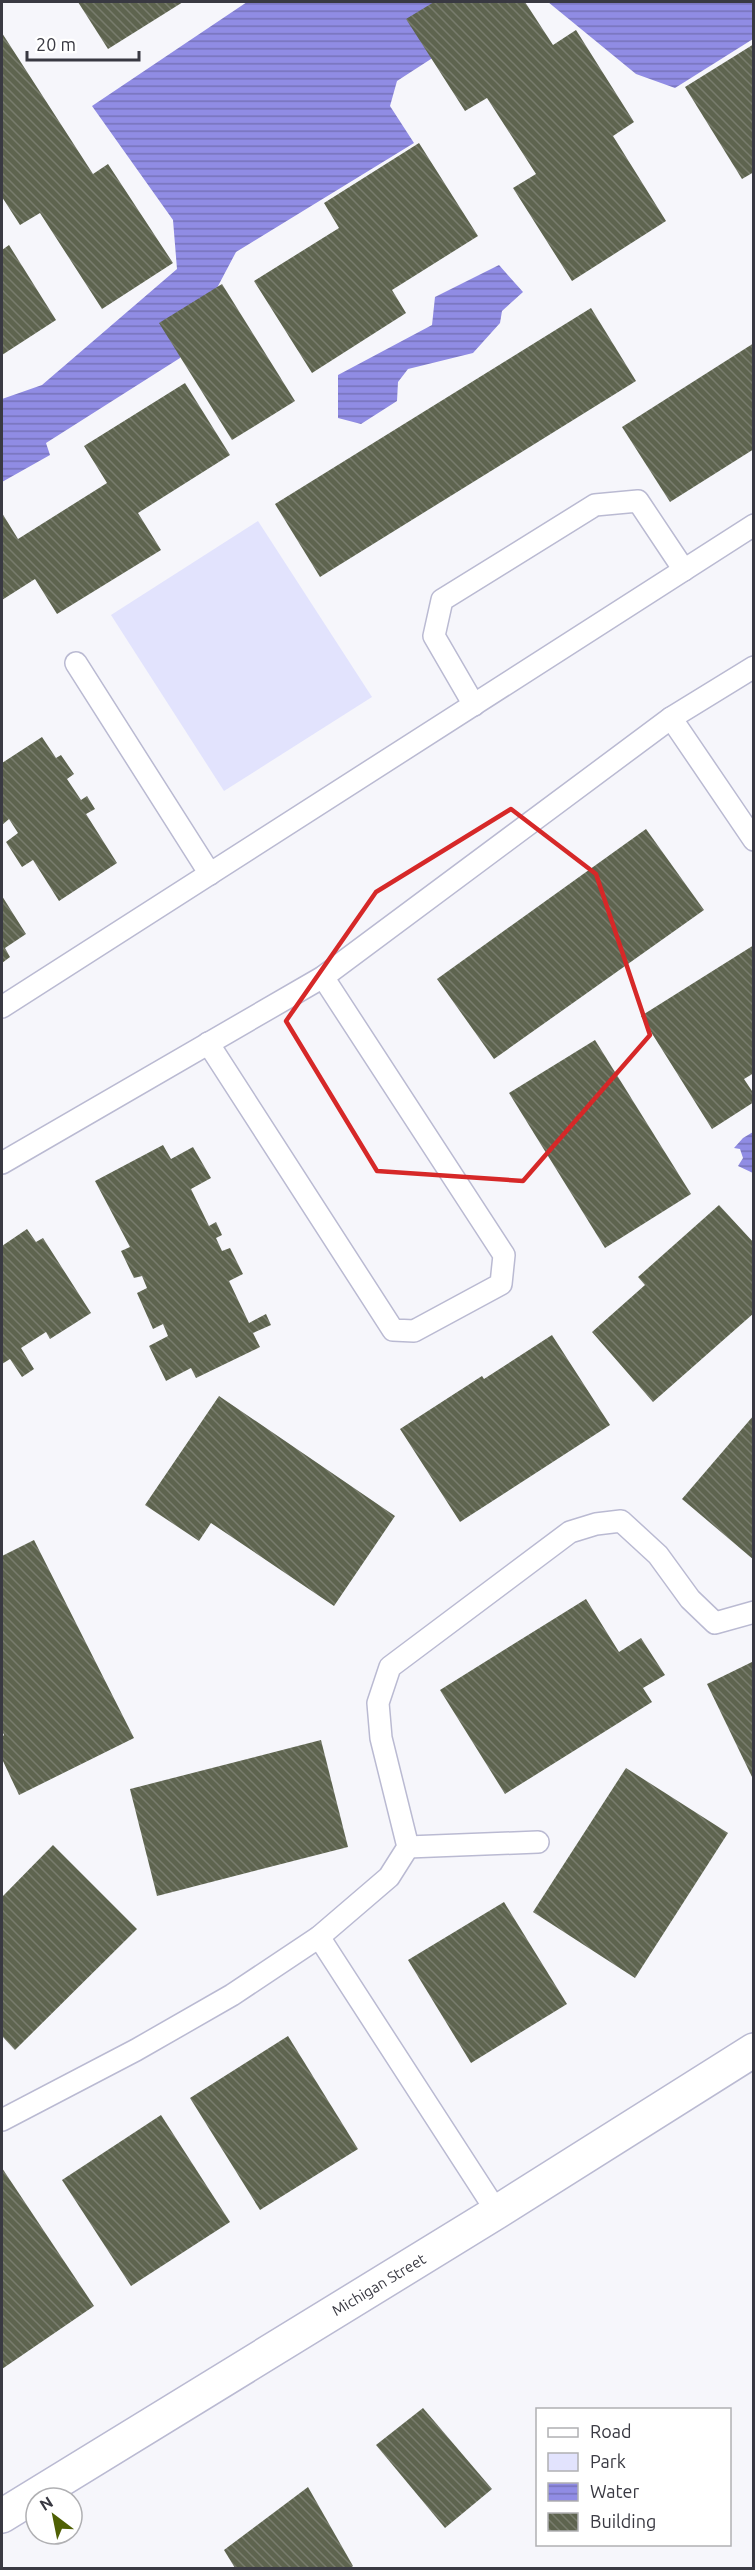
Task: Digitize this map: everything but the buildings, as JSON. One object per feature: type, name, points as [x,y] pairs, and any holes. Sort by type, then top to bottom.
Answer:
[{"type":"street","name":"Michigan Street","points":[[2,2516],[497,2212],[753,2050]]},
{"type":"lane","points":[[474,705],[434,636],[442,600],[594,505],[638,501],[684,570]]},
{"type":"lane","points":[[2,1007],[753,525]]},
{"type":"lane","points":[[76,663],[210,874]]},
{"type":"lane","points":[[2,1163],[323,977],[671,718],[753,667]]},
{"type":"lane","points":[[671,718],[753,840]]},
{"type":"lane","points":[[208,1043],[393,1330],[414,1331],[462,1307],[501,1284],[504,1255],[323,977]]},
{"type":"lane","points":[[2,2120],[156,2039],[232,1995],[320,1937],[389,1877],[408,1847],[381,1738],[378,1703],[390,1667],[570,1532],[596,1524],[621,1521],[658,1555],[690,1599],[715,1623],[753,1612]]},
{"type":"lane","points":[[408,1847],[538,1842]]},
{"type":"lane","points":[[320,1937],[497,2212]]},
{"type":"highlighted area","points":[[511,809],[596,874],[650,1035],[523,1181],[377,1171],[286,1021],[376,892]]},
{"type":"green space","points":[[258,521],[372,697],[224,791],[111,615]]},
{"type":"water","points":[[247,2],[519,2],[397,81],[390,106],[414,143],[236,252],[180,358],[46,443],[50,455],[2,482],[2,399],[42,385],[177,269],[173,220],[92,106]]},
{"type":"water","points":[[548,2],[753,2],[753,39],[675,88],[636,74]]},
{"type":"water","points":[[499,265],[523,292],[502,311],[500,323],[473,353],[408,369],[398,382],[397,401],[361,424],[338,418],[338,375],[432,325],[435,297]]},
{"type":"water","points":[[753,1132],[753,1173],[738,1166],[743,1158],[740,1149],[734,1148],[743,1138]]}]
